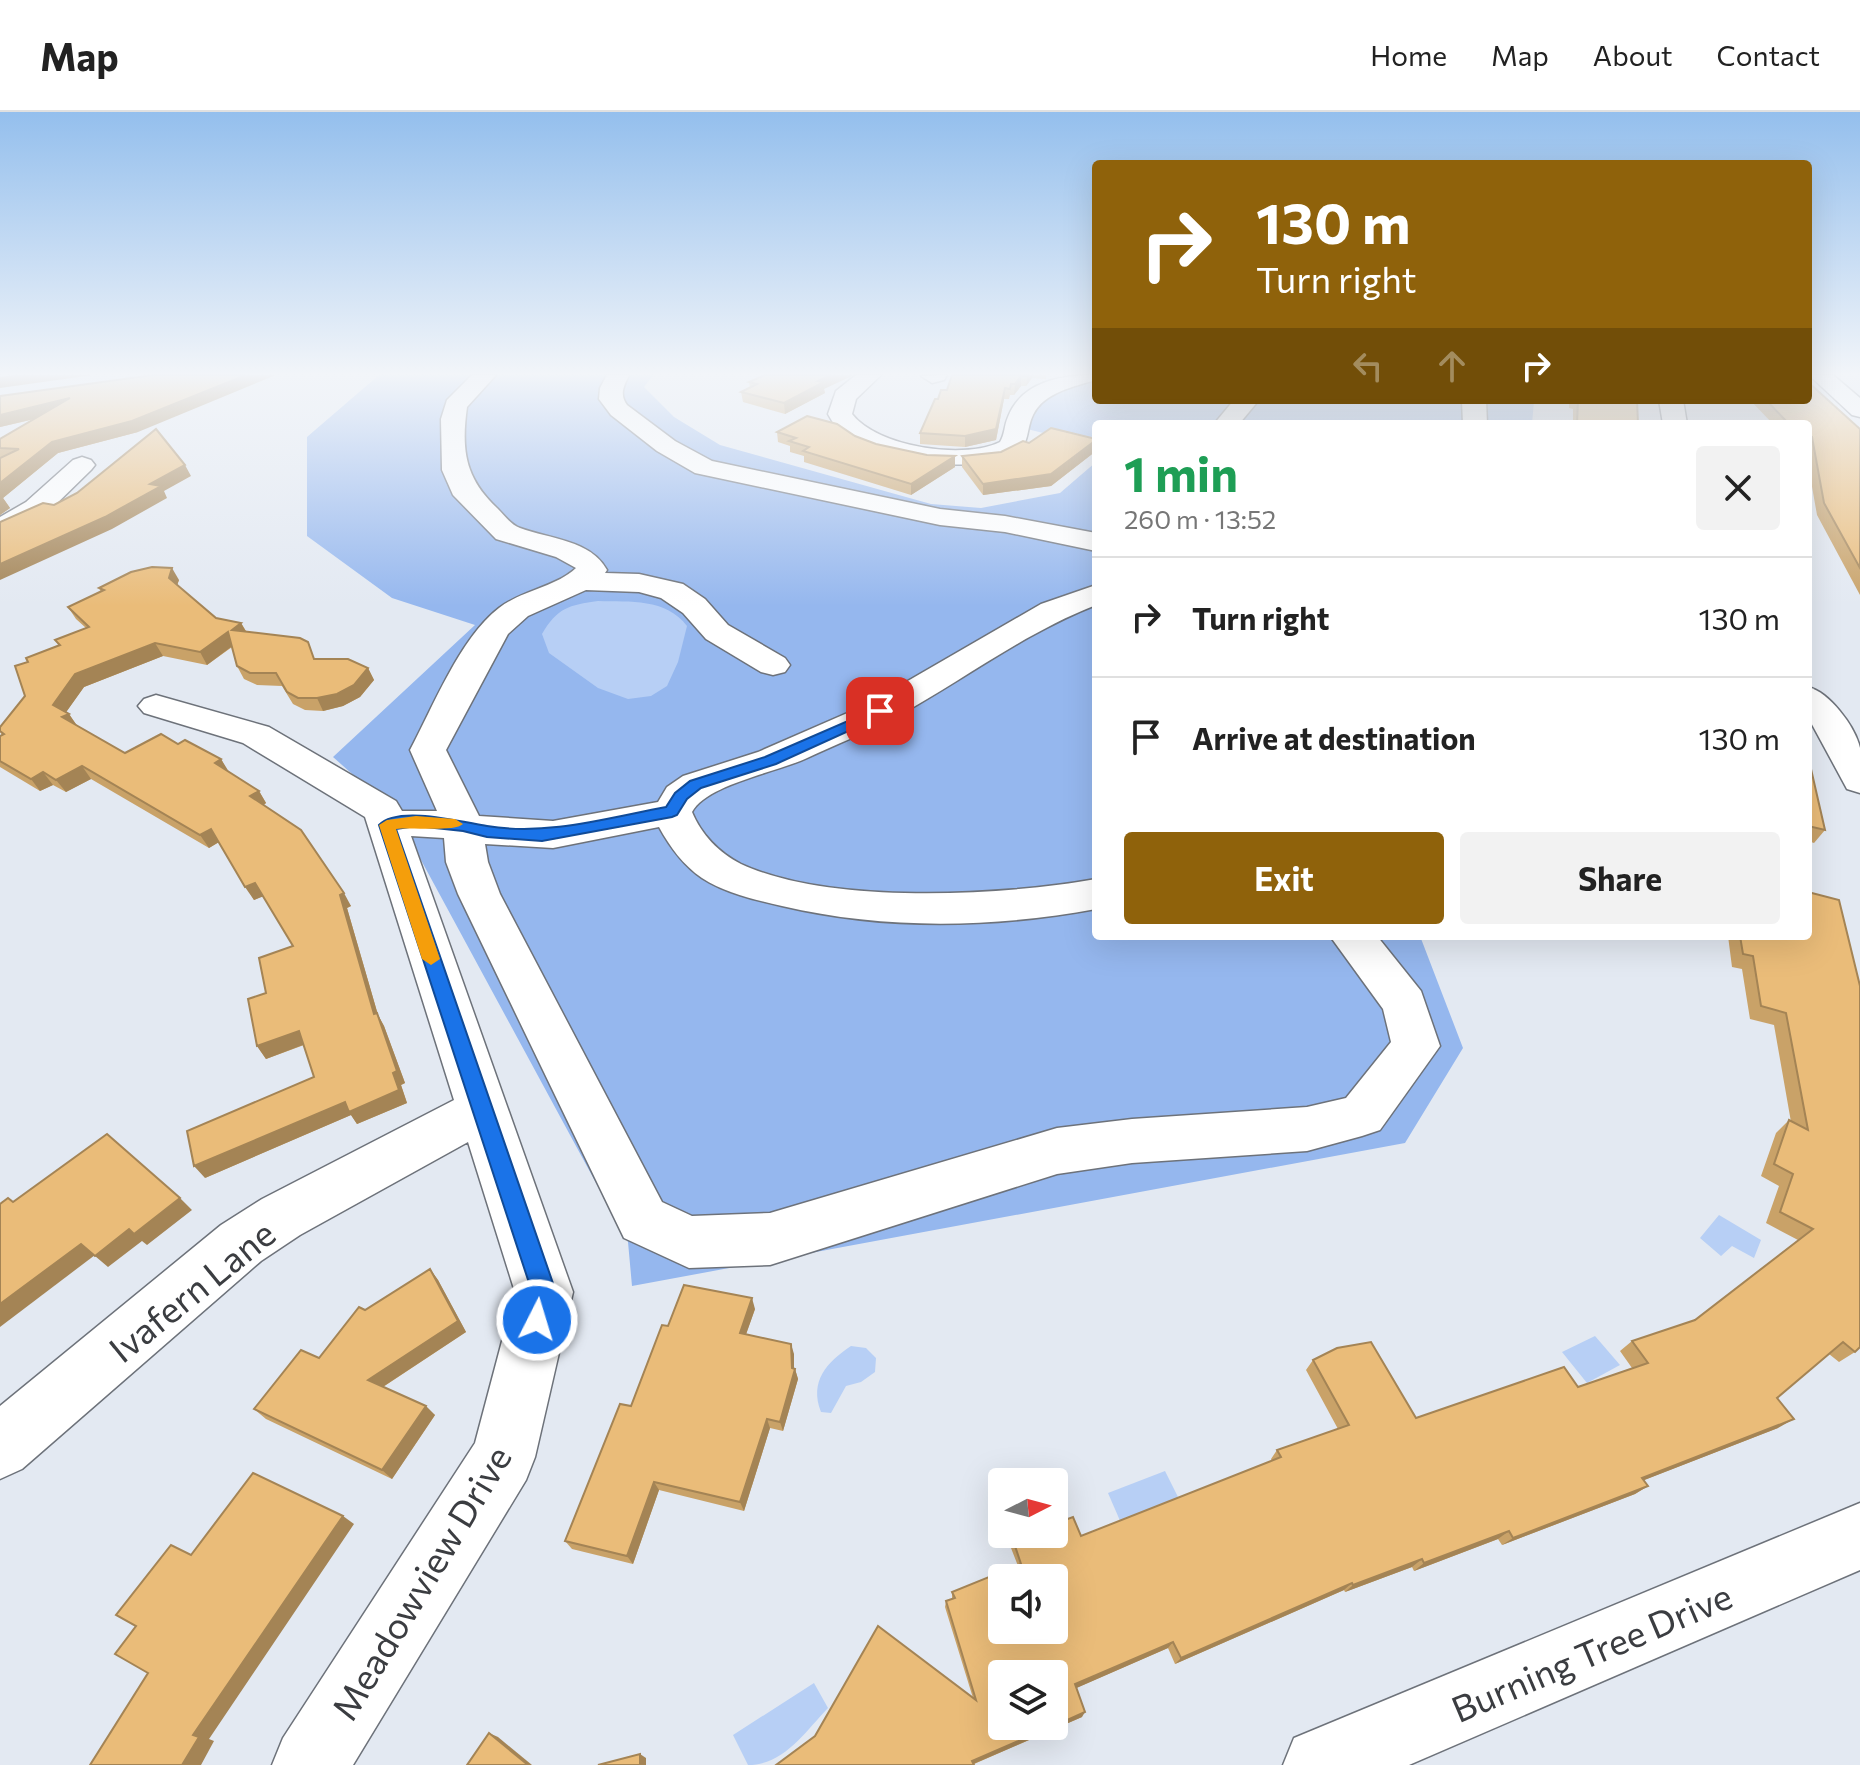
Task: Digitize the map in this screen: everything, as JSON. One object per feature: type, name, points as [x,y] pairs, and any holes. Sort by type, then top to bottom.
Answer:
[{"type":"street","points":[[454,452],[455,470],[467,495],[506,533],[554,547],[588,562],[592,570],[583,581]]},
{"type":"street","points":[[677,452],[704,467],[926,514],[1050,531],[1092,541]]},
{"type":"street","points":[[911,452],[936,458],[998,452]]},
{"type":"street","points":[[0,528],[36,508],[82,465]]},
{"type":"street","points":[[773,665],[717,632],[694,606],[672,591],[639,583],[583,581],[529,602],[505,618],[428,750],[463,825],[467,862],[479,894],[643,1220],[689,1242],[770,1239],[1057,1151],[1132,1141],[1307,1129],[1362,1115],[1416,1046],[1405,1004],[1355,940]]},
{"type":"street","points":[[1092,596],[1052,611],[880,711],[771,760],[696,785],[681,796],[672,812],[677,826],[692,847],[726,873],[772,890],[844,902],[956,910],[1092,895]]},
{"type":"street","points":[[1812,701],[1823,712],[1860,781]]},
{"type":"street","name":"Meadowview Drive","points":[[156,706],[256,735],[382,810],[544,1292],[503,1457],[310,1765]]},
{"type":"street","points":[[387,825],[416,821],[463,825],[487,832],[542,835],[672,812]]},
{"type":"street","name":"Ivafern Lane","points":[[0,1447],[241,1243],[281,1217],[481,1110]]},
{"type":"street","name":"Burning Tree Drive","points":[[1321,1765],[1860,1536]]},
{"type":"shaded area","points":[[307,452],[746,452],[931,504],[981,508],[1060,493],[1092,465],[1092,940],[1422,940],[1463,1048],[1405,1143],[632,1286],[628,1242],[395,812],[333,757],[475,625],[392,598],[307,536]]},
{"type":"shaded area","points":[[598,601],[658,606],[669,610],[687,626],[678,662],[667,686],[651,696],[628,699],[598,688],[549,653],[542,634],[553,618],[571,606]]},
{"type":"shaded area","points":[[1719,1215],[1761,1240],[1754,1258],[1732,1246],[1721,1256],[1700,1238]]},
{"type":"shaded area","points":[[1595,1336],[1620,1365],[1587,1383],[1562,1352]]},
{"type":"shaded area","points":[[851,1346],[866,1348],[876,1358],[875,1372],[861,1382],[846,1386],[831,1413],[821,1412],[817,1391],[822,1373]]},
{"type":"shaded area","points":[[1165,1471],[1179,1499],[1121,1523],[1108,1493]]},
{"type":"shaded area","points":[[814,1683],[828,1708],[793,1746],[761,1764],[748,1765],[733,1735]]},
{"type":"building","points":[[12,452],[39,452],[0,483],[0,458]]},
{"type":"building","points":[[127,452],[175,452],[185,465],[150,484],[161,486],[105,517],[0,564],[0,522],[43,503],[54,505],[77,493]]},
{"type":"building","points":[[807,452],[914,452],[955,456],[911,484]]},
{"type":"building","points":[[1000,452],[1080,452],[1051,474],[983,484],[962,456]]},
{"type":"building","points":[[1815,452],[1860,452],[1860,568],[1824,503]]},
{"type":"building","points":[[152,567],[172,568],[169,578],[216,618],[241,623],[232,630],[300,638],[308,642],[314,659],[348,659],[368,668],[354,685],[337,694],[298,698],[287,692],[276,673],[250,673],[237,666],[228,632],[200,652],[155,643],[75,674],[53,705],[69,714],[62,717],[125,753],[161,734],[178,744],[185,740],[221,759],[215,763],[259,791],[250,796],[301,830],[344,893],[340,895],[374,1014],[377,1013],[397,1071],[393,1073],[399,1090],[349,1112],[345,1102],[194,1166],[187,1131],[314,1077],[299,1031],[257,1046],[248,999],[266,993],[259,958],[293,946],[255,883],[245,887],[211,829],[200,835],[82,766],[56,780],[43,772],[31,779],[0,761],[0,736],[4,734],[0,727],[25,696],[15,666],[28,662],[26,658],[60,645],[55,640],[89,627],[68,607],[104,590],[99,588],[131,572]]},
{"type":"building","points":[[1812,773],[1825,830],[1812,827]]},
{"type":"building","points":[[1812,893],[1839,900],[1860,986],[1860,1347],[1855,1352],[1843,1342],[1777,1398],[1794,1419],[1642,1478],[1648,1486],[1513,1538],[1509,1531],[1424,1563],[1422,1559],[1352,1583],[1181,1658],[1173,1642],[1075,1684],[1085,1712],[1068,1720],[1068,1660],[988,1660],[988,1740],[1021,1740],[972,1761],[974,1765],[776,1765],[815,1736],[878,1626],[976,1700],[946,1601],[955,1598],[952,1592],[988,1577],[988,1644],[1068,1644],[1068,1564],[1021,1564],[1016,1548],[1068,1548],[1068,1519],[1073,1517],[1081,1536],[1281,1457],[1277,1450],[1349,1425],[1313,1360],[1337,1348],[1371,1342],[1416,1418],[1564,1367],[1578,1387],[1648,1363],[1632,1341],[1695,1320],[1813,1229],[1780,1212],[1793,1174],[1774,1164],[1789,1120],[1808,1130],[1786,1013],[1761,1006],[1753,956],[1743,954],[1741,940],[1812,940]]},
{"type":"building","points":[[107,1134],[180,1198],[134,1234],[129,1229],[95,1256],[81,1244],[0,1304],[0,1204],[8,1198],[13,1202]]},
{"type":"building","points":[[430,1269],[458,1321],[368,1380],[426,1406],[382,1470],[254,1409],[301,1350],[319,1358],[359,1307],[365,1310]]},
{"type":"building","points":[[684,1285],[752,1298],[740,1333],[791,1344],[792,1368],[795,1369],[780,1422],[767,1419],[740,1502],[654,1482],[627,1556],[565,1541],[620,1404],[631,1406],[662,1325],[668,1326]]},
{"type":"building","points":[[253,1473],[343,1516],[193,1735],[199,1737],[182,1765],[90,1765],[148,1673],[115,1654],[136,1626],[116,1615],[171,1545],[191,1555]]},
{"type":"building","points":[[489,1733],[528,1765],[467,1765]]},
{"type":"building","points":[[640,1754],[640,1765],[598,1765]]},
{"type":"slow traffic","points":[[431,959],[387,825],[416,821],[455,824]]},
{"type":"route","points":[[537,1320],[544,1292],[387,825],[416,821],[463,825],[487,832],[542,835],[672,812],[681,796],[696,785],[771,760],[880,711]]}]
